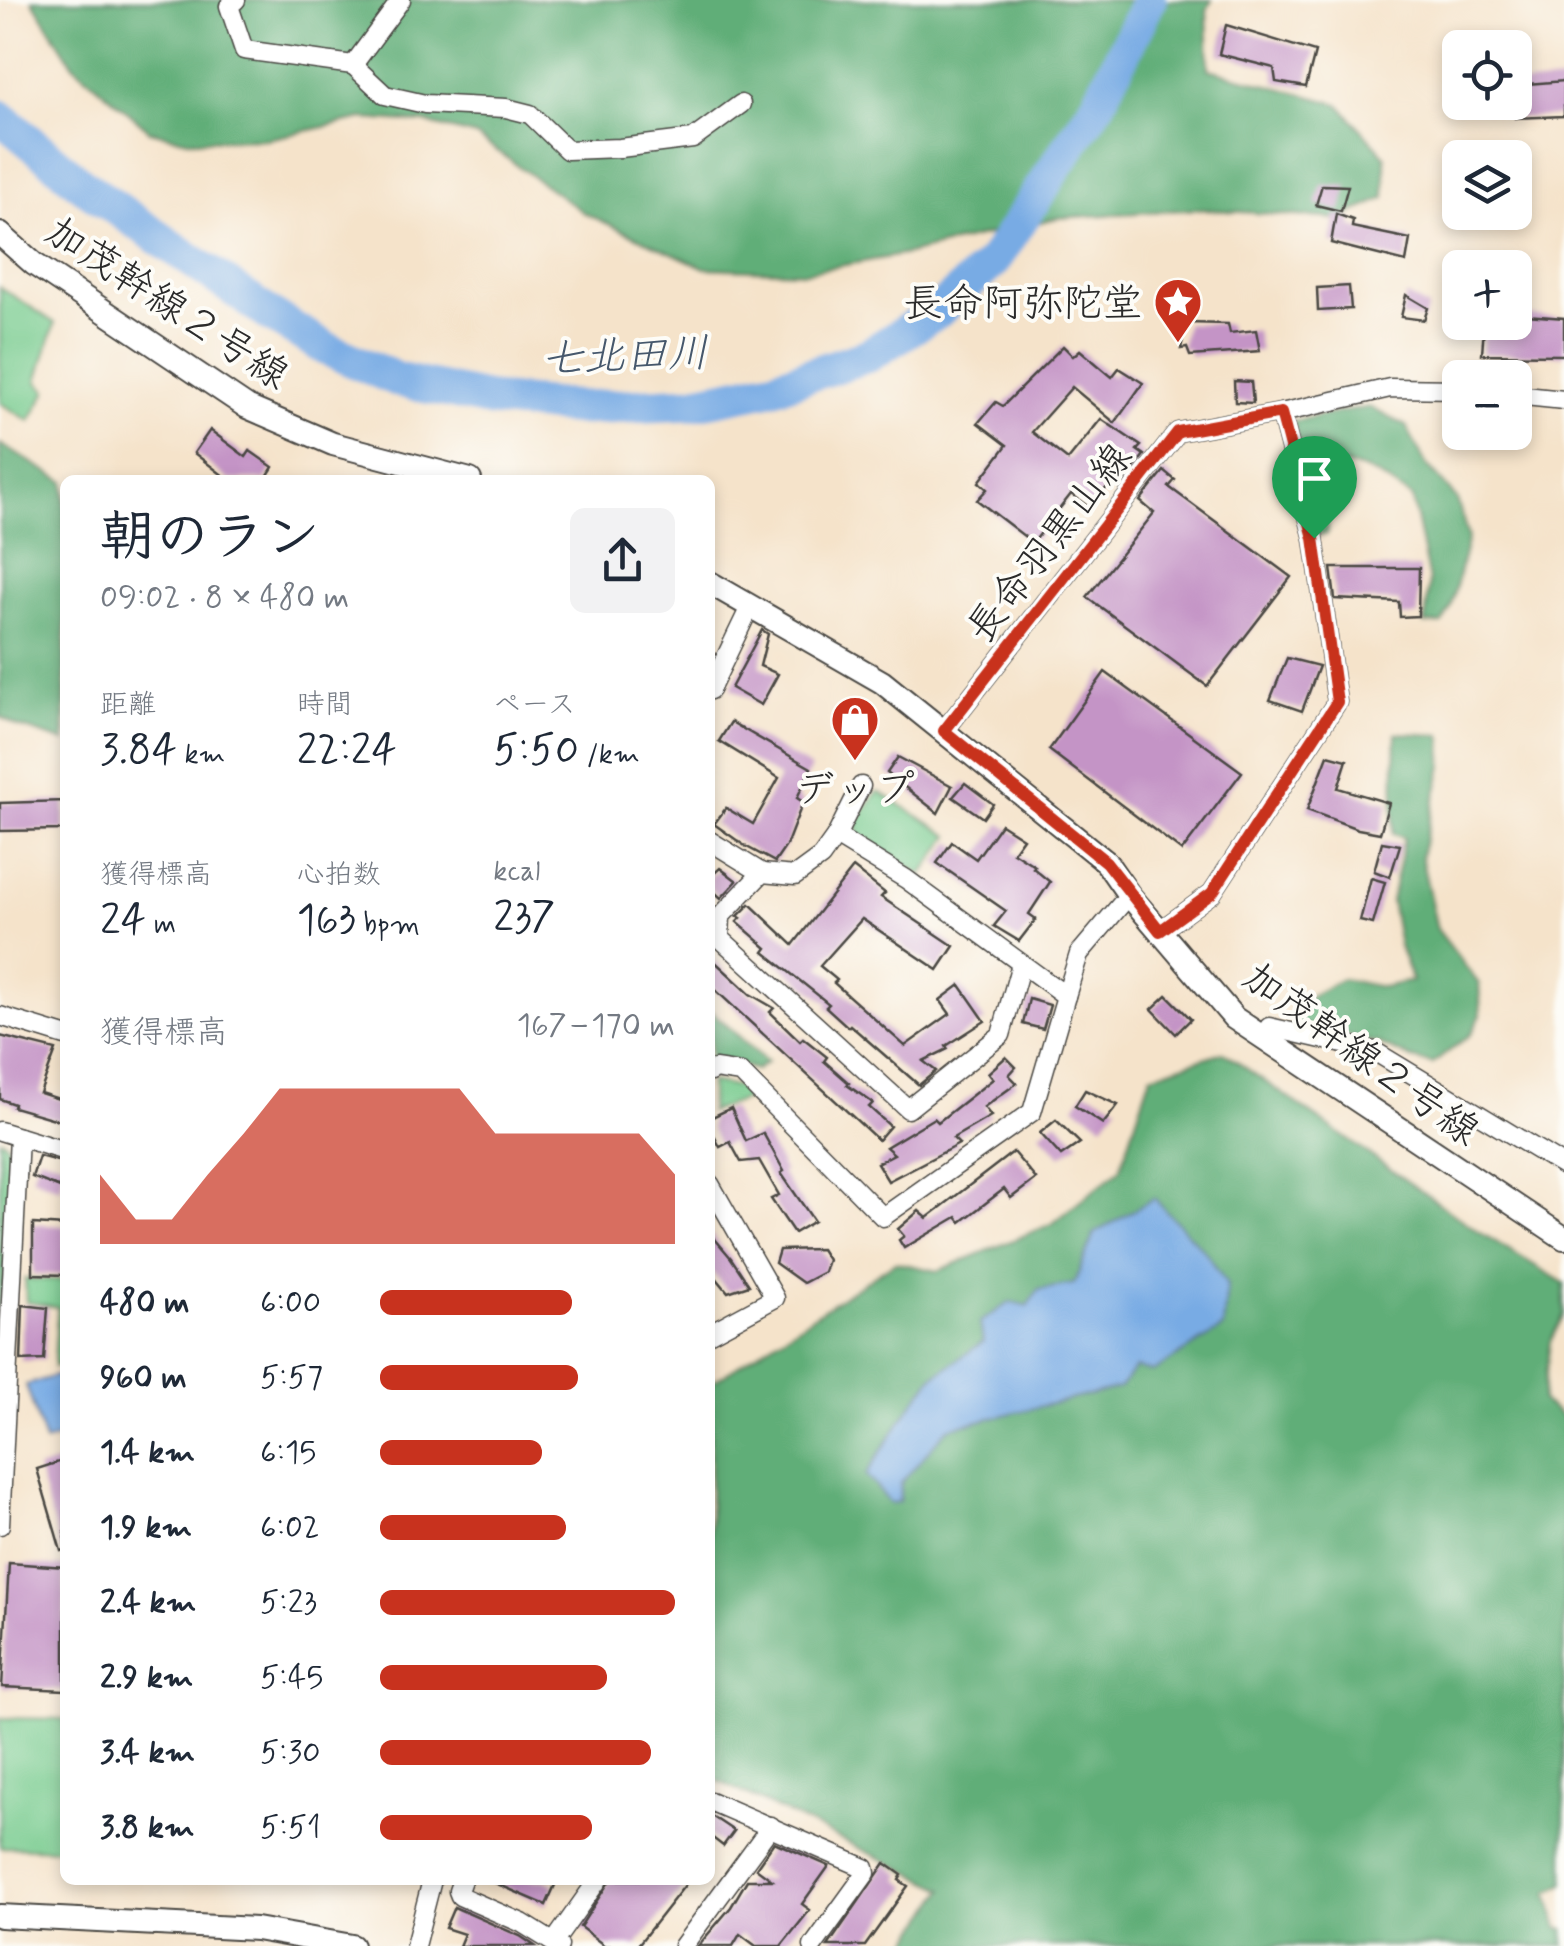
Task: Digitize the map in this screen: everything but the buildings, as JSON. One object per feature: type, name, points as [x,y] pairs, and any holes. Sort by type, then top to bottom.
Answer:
[{"type":"street","points":[[236,0],[229,6],[244,50],[353,65],[384,95],[426,104],[506,108],[530,114],[567,150],[620,148],[693,138],[741,104]]},
{"type":"street","points":[[353,65],[401,0]]},
{"type":"street","name":"加茂幹線２号線","points":[[0,234],[34,264],[248,407],[332,444],[451,475]]},
{"type":"street","name":"長命羽黒山線","points":[[944,731],[1178,432],[1390,388],[1442,389]]},
{"type":"street","points":[[1532,396],[1564,400]]},
{"type":"street","points":[[1160,931],[1212,893],[1337,702],[1314,538],[1281,413]]},
{"type":"street","name":"加茂幹線２号線","points":[[715,585],[882,682],[1106,862],[1234,1018],[1564,1238]]},
{"type":"street","points":[[715,680],[752,605]]},
{"type":"street","points":[[715,844],[762,873],[795,876],[821,857],[836,836],[860,786]]},
{"type":"street","points":[[836,836],[906,879],[1066,996]]},
{"type":"street","points":[[762,873],[722,916],[720,938],[908,1108],[1001,1034],[1021,964]]},
{"type":"street","points":[[715,1070],[742,1073],[884,1218],[1032,1112],[1079,954],[1130,895]]},
{"type":"street","points":[[0,1016],[60,1034]]},
{"type":"street","points":[[1264,1039],[1270,1027],[1374,1051],[1564,1166]]},
{"type":"street","points":[[0,1131],[60,1149]]},
{"type":"street","points":[[0,1525],[20,1137]]},
{"type":"street","points":[[715,1193],[775,1298],[715,1331]]},
{"type":"street","points":[[715,1804],[865,1868],[866,1872],[813,1946]]},
{"type":"street","points":[[684,1946],[771,1826]]},
{"type":"street","points":[[414,1946],[431,1885]]},
{"type":"street","points":[[460,1885],[460,1896],[522,1923],[556,1944],[595,1885]]},
{"type":"street","points":[[0,1916],[256,1929],[352,1946]]},
{"type":"green space","points":[[32,0],[777,0],[783,4],[851,0],[1212,0],[1207,10],[1209,69],[1339,104],[1385,156],[1385,198],[1340,219],[1198,209],[1057,218],[907,254],[805,272],[705,268],[584,213],[476,136],[425,123],[363,119],[267,139],[188,140],[150,131],[73,65]]},
{"type":"green space","points":[[0,287],[55,323],[37,381],[47,391],[30,421],[0,403]]},
{"type":"green space","points":[[1369,407],[1406,426],[1426,464],[1457,499],[1468,537],[1451,607],[1442,624],[1425,624],[1429,581],[1412,498],[1360,468],[1324,468],[1327,534],[1320,535],[1293,421]]},
{"type":"green space","points":[[0,444],[60,479],[60,740],[16,726],[0,716]]},
{"type":"green space","points":[[1396,733],[1442,735],[1443,766],[1421,856],[1437,929],[1479,984],[1481,1015],[1471,1034],[1433,1064],[1379,1044],[1293,1022],[1310,996],[1342,979],[1382,987],[1412,981],[1399,946],[1391,901],[1404,838],[1393,834]]},
{"type":"green space","points":[[878,791],[950,836],[922,875],[859,837],[856,822]]},
{"type":"green space","points":[[715,1015],[767,1062],[756,1070],[715,1062]]},
{"type":"green space","points":[[1223,1052],[1481,1233],[1564,1283],[1564,1314],[1550,1342],[1542,1401],[1564,1418],[1564,1884],[1548,1893],[1558,1927],[1564,1929],[1564,1946],[906,1946],[945,1889],[715,1779],[715,1380],[895,1262],[938,1271],[1052,1224],[1120,1169],[1151,1075]]},
{"type":"green space","points":[[715,1083],[741,1088],[751,1097],[715,1110]]},
{"type":"green space","points":[[0,1139],[12,1153],[3,1320],[0,1320]]},
{"type":"green space","points":[[25,1279],[60,1280],[60,1365],[54,1367],[58,1307],[26,1302]]},
{"type":"green space","points":[[0,1718],[60,1719],[60,1849],[0,1847]]},
{"type":"water","points":[[1154,1198],[1208,1255],[1227,1285],[1223,1328],[1153,1372],[1135,1368],[1120,1388],[948,1428],[901,1483],[899,1502],[890,1503],[866,1475],[933,1377],[983,1342],[980,1322],[1010,1302],[1028,1306],[1038,1290],[1074,1284],[1094,1234]]},
{"type":"water","points":[[60,1375],[60,1437],[45,1442],[26,1385]]},
{"type":"waterway","name":"七北田川","points":[[0,117],[84,186],[272,316],[327,349],[398,380],[490,400],[582,408],[692,403],[772,387],[869,355],[938,311],[993,262],[1099,101],[1149,0]]},
{"type":"place","name":"長命阿弥陀堂","points":[[1178,344]]},
{"type":"place","name":"デップ","points":[[855,762]]},
{"type":"route","points":[[1281,413],[1314,538],[1337,702],[1212,893],[1160,931],[1106,862],[944,731],[1178,432],[1281,413]]}]
